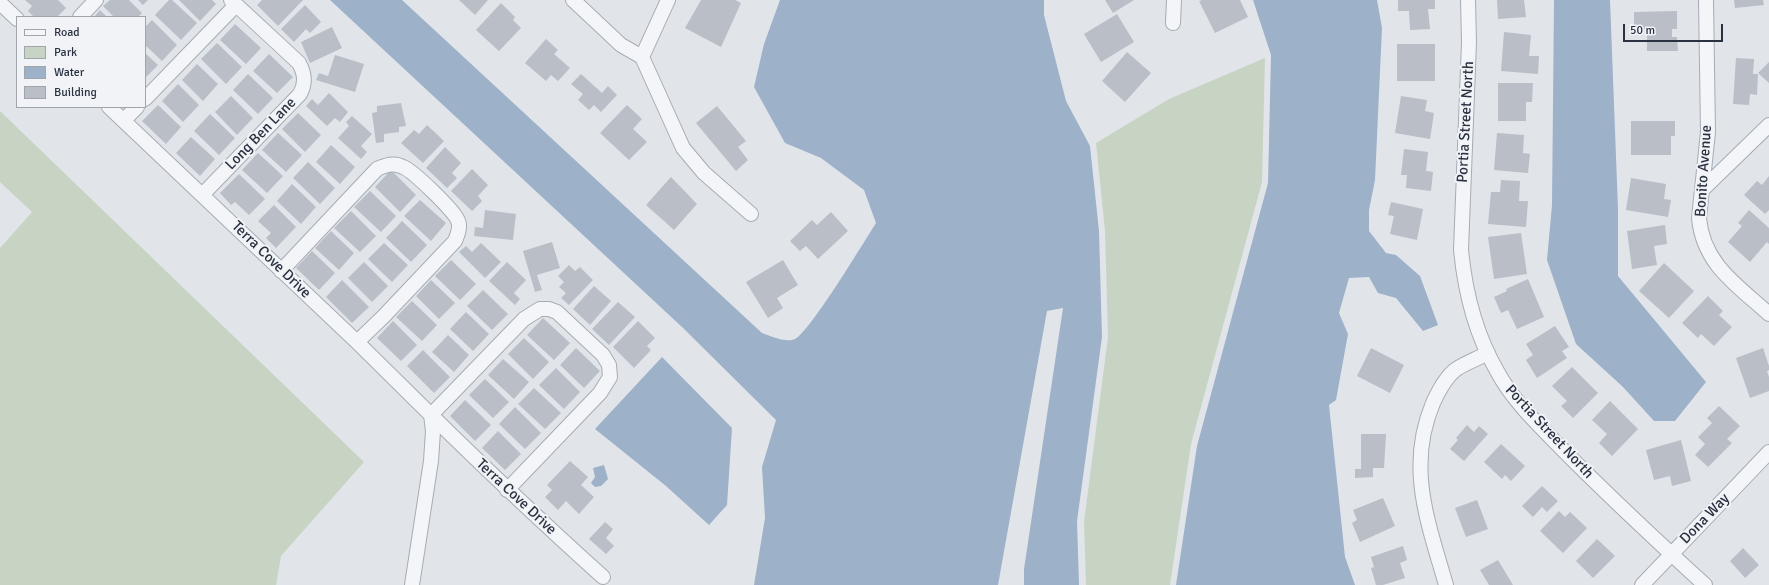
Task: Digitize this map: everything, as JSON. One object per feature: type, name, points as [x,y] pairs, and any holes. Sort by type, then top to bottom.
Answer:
[{"type":"street","points":[[81,16],[96,0]]},
{"type":"street","points":[[573,0],[621,44],[642,57],[683,148],[704,173],[751,214]]},
{"type":"street","points":[[642,57],[668,0]]},
{"type":"street","points":[[1173,23],[1174,0]]},
{"type":"street","name":"Portia Street North","points":[[1468,0],[1469,50],[1461,250],[1463,273],[1469,298],[1488,353],[1506,386],[1538,424],[1595,481],[1705,585]]},
{"type":"street","name":"Bonito Avenue","points":[[1706,0],[1708,132],[1702,190],[1700,229],[1708,252],[1723,272],[1769,314]]},
{"type":"street","points":[[0,3],[16,19]]},
{"type":"street","points":[[146,98],[233,3]]},
{"type":"street","name":"Long Ben Lane","points":[[202,195],[300,94],[304,87],[304,71],[299,63],[233,3]]},
{"type":"street","name":"Terra Cove Drive","points":[[110,108],[357,342],[507,490],[603,577]]},
{"type":"street","points":[[124,120],[136,108]]},
{"type":"street","points":[[1702,190],[1769,125]]},
{"type":"street","points":[[281,271],[377,169],[393,164],[404,167],[450,208],[459,221],[458,234],[455,241],[384,317],[357,342]]},
{"type":"street","points":[[412,585],[432,454],[433,431],[431,415],[524,319],[535,311],[545,309],[560,314],[606,359],[610,371],[610,377],[604,388],[507,490]]},
{"type":"street","points":[[1446,585],[1420,484],[1419,461],[1423,433],[1437,394],[1445,381],[1455,371],[1488,353]]},
{"type":"street","name":"Dona Way","points":[[1642,585],[1769,452]]},
{"type":"green space","points":[[1265,58],[1262,182],[1191,444],[1170,585],[1086,585],[1084,522],[1108,337],[1105,231],[1096,143],[1169,99]]},
{"type":"green space","points":[[0,111],[364,462],[281,556],[276,585],[0,585],[0,248],[32,212],[0,182]]},
{"type":"water","points":[[330,0],[402,0],[762,333],[778,339],[791,340],[795,339],[802,333],[824,305],[876,223],[864,190],[821,158],[785,143],[754,87],[764,44],[780,0],[1044,0],[1044,15],[1066,101],[1090,146],[1099,231],[1102,337],[1077,521],[1079,585],[1024,585],[1024,569],[1063,308],[1047,311],[998,585],[754,585],[765,518],[762,467],[776,420],[682,327]]},
{"type":"water","points":[[1253,0],[1377,0],[1382,28],[1375,180],[1369,210],[1369,231],[1386,253],[1396,255],[1420,276],[1438,325],[1423,331],[1396,298],[1378,293],[1369,277],[1349,278],[1339,313],[1348,334],[1336,400],[1329,405],[1345,557],[1355,585],[1176,585],[1197,446],[1268,183],[1271,55]]},
{"type":"water","points":[[1554,0],[1610,0],[1618,209],[1618,276],[1706,382],[1675,421],[1654,421],[1623,387],[1576,344],[1547,260],[1552,205]]},
{"type":"water","points":[[662,357],[732,428],[727,505],[709,525],[666,486],[595,429]]},
{"type":"water","points":[[604,465],[608,479],[601,486],[595,487],[591,483],[595,477],[593,468]]},
{"type":"building","points":[[25,0],[58,0],[66,8],[58,16],[33,16],[28,11],[32,6]]},
{"type":"building","points":[[110,0],[129,0],[142,13],[139,16],[113,16],[103,6]]},
{"type":"building","points":[[138,0],[148,0],[143,5]]},
{"type":"building","points":[[169,0],[172,0],[197,23],[181,40],[155,15]]},
{"type":"building","points":[[179,0],[212,0],[216,4],[200,21]]},
{"type":"building","points":[[262,0],[303,0],[278,26],[257,5]]},
{"type":"building","points":[[459,0],[488,0],[475,15]]},
{"type":"building","points":[[701,0],[735,0],[741,3],[721,47],[685,28]]},
{"type":"building","points":[[1105,0],[1134,0],[1113,13]]},
{"type":"building","points":[[1240,0],[1248,17],[1215,33],[1199,1]]},
{"type":"building","points":[[1398,0],[1435,0],[1435,9],[1428,9],[1430,29],[1410,30],[1409,11],[1398,11]]},
{"type":"building","points":[[1497,0],[1524,0],[1526,17],[1498,19]]},
{"type":"building","points":[[1734,0],[1763,0],[1764,5],[1735,8]]},
{"type":"building","points":[[501,3],[515,17],[513,20],[521,28],[499,51],[476,30]]},
{"type":"building","points":[[305,5],[321,22],[310,33],[306,29],[294,42],[281,29]]},
{"type":"building","points":[[100,10],[106,16],[95,16]]},
{"type":"building","points":[[1677,11],[1677,29],[1672,29],[1672,37],[1677,37],[1678,51],[1647,51],[1647,29],[1634,29],[1634,12]]},
{"type":"building","points":[[1117,14],[1134,42],[1101,62],[1084,34]]},
{"type":"building","points":[[152,20],[177,45],[162,61],[146,46],[146,26]]},
{"type":"building","points":[[235,24],[261,48],[246,64],[220,40]]},
{"type":"building","points":[[332,27],[342,48],[310,63],[301,42]]},
{"type":"building","points":[[1504,32],[1531,35],[1529,56],[1539,56],[1538,74],[1501,71]]},
{"type":"building","points":[[546,39],[558,50],[554,54],[570,68],[558,81],[551,75],[546,81],[525,63]]},
{"type":"building","points":[[217,43],[242,67],[226,84],[201,59]]},
{"type":"building","points":[[1397,44],[1435,44],[1435,81],[1397,81]]},
{"type":"building","points":[[1127,52],[1151,73],[1125,102],[1102,81]]},
{"type":"building","points":[[146,54],[158,65],[146,77]]},
{"type":"building","points":[[269,54],[293,77],[277,93],[253,71]]},
{"type":"building","points":[[335,55],[364,64],[355,92],[316,80],[319,73],[328,76]]},
{"type":"building","points":[[1736,58],[1754,59],[1753,74],[1758,74],[1757,95],[1750,94],[1749,105],[1733,104]]},
{"type":"building","points":[[1769,62],[1769,83],[1758,73]]},
{"type":"building","points":[[197,64],[218,84],[203,101],[182,80]]},
{"type":"building","points":[[248,74],[273,98],[258,114],[233,90]]},
{"type":"building","points":[[581,74],[602,93],[608,86],[617,95],[601,112],[594,105],[589,110],[578,100],[583,94],[571,84]]},
{"type":"building","points":[[1498,83],[1533,83],[1532,102],[1526,102],[1526,121],[1498,121]]},
{"type":"building","points":[[178,84],[199,105],[183,122],[162,101]]},
{"type":"building","points":[[329,93],[348,112],[340,122],[335,118],[327,126],[306,106],[312,99],[318,105]]},
{"type":"building","points":[[231,96],[253,118],[237,135],[215,112]]},
{"type":"building","points":[[1401,96],[1427,100],[1425,111],[1434,113],[1430,139],[1395,133]]},
{"type":"building","points":[[401,103],[406,126],[399,127],[399,132],[384,134],[384,142],[376,143],[372,113],[377,112],[377,106]]},
{"type":"building","points":[[158,105],[181,127],[166,144],[142,121]]},
{"type":"building","points":[[627,105],[642,119],[633,129],[647,142],[629,160],[600,133]]},
{"type":"building","points":[[717,106],[746,141],[738,147],[748,160],[736,171],[696,123]]},
{"type":"building","points":[[298,113],[321,135],[305,152],[282,129]]},
{"type":"building","points":[[210,114],[235,138],[219,155],[194,131]]},
{"type":"building","points":[[352,116],[372,134],[361,146],[367,152],[361,159],[338,138],[349,126],[346,122]]},
{"type":"building","points":[[1631,121],[1675,121],[1675,136],[1671,136],[1671,155],[1631,155]]},
{"type":"building","points":[[427,125],[444,141],[423,163],[401,143],[414,130],[419,134]]},
{"type":"building","points":[[278,133],[302,155],[286,172],[262,150]]},
{"type":"building","points":[[1497,133],[1524,135],[1523,153],[1530,154],[1528,173],[1494,170]]},
{"type":"building","points":[[191,137],[215,159],[200,176],[176,153]]},
{"type":"building","points":[[331,145],[355,167],[340,184],[316,162]]},
{"type":"building","points":[[445,147],[461,163],[452,173],[457,178],[447,188],[426,168]]},
{"type":"building","points":[[1404,149],[1428,152],[1426,171],[1433,172],[1431,191],[1406,188],[1407,175],[1401,175]]},
{"type":"building","points":[[258,153],[283,176],[267,193],[242,170]]},
{"type":"building","points":[[308,162],[335,188],[320,204],[293,178]]},
{"type":"building","points":[[472,169],[488,185],[478,196],[482,201],[472,211],[451,191]]},
{"type":"building","points":[[391,170],[416,195],[400,212],[375,187]]},
{"type":"building","points":[[239,174],[265,199],[249,215],[235,202],[231,205],[220,193]]},
{"type":"building","points":[[1769,176],[1769,210],[1765,214],[1744,195],[1757,181],[1762,185]]},
{"type":"building","points":[[671,177],[697,204],[674,230],[646,205]]},
{"type":"building","points":[[1631,178],[1666,184],[1664,199],[1671,200],[1668,217],[1626,210]]},
{"type":"building","points":[[1501,180],[1520,181],[1519,201],[1528,201],[1526,227],[1488,224],[1491,192],[1500,192]]},
{"type":"building","points":[[292,184],[316,207],[301,224],[277,201]]},
{"type":"building","points":[[370,191],[396,216],[381,232],[354,207]]},
{"type":"building","points":[[420,200],[446,223],[431,241],[404,216]]},
{"type":"building","points":[[1391,202],[1423,209],[1417,240],[1390,234],[1394,216],[1388,215]]},
{"type":"building","points":[[274,205],[296,227],[276,248],[266,238],[271,233],[258,221]]},
{"type":"building","points":[[485,210],[516,214],[513,240],[474,236],[475,227],[483,228]]},
{"type":"building","points":[[1749,210],[1769,228],[1769,244],[1767,242],[1750,262],[1728,242],[1742,226],[1738,223]]},
{"type":"building","points":[[351,211],[376,236],[360,252],[334,228]]},
{"type":"building","points":[[831,212],[848,231],[818,259],[806,246],[800,251],[790,241],[812,220],[817,225]]},
{"type":"building","points":[[402,221],[427,245],[411,262],[386,238]]},
{"type":"building","points":[[1665,225],[1667,244],[1654,246],[1657,265],[1632,269],[1627,231]]},
{"type":"building","points":[[331,231],[354,253],[339,270],[315,248]]},
{"type":"building","points":[[1521,233],[1527,274],[1494,279],[1488,237]]},
{"type":"building","points":[[552,242],[560,268],[537,275],[542,290],[535,292],[523,251]]},
{"type":"building","points":[[384,243],[408,265],[392,282],[368,259]]},
{"type":"building","points":[[481,243],[501,262],[485,278],[459,252],[466,246],[472,252]]},
{"type":"building","points":[[312,251],[335,273],[319,290],[296,268]]},
{"type":"building","points":[[451,260],[476,284],[460,300],[435,276]]},
{"type":"building","points":[[783,260],[798,285],[777,298],[783,308],[768,318],[746,282]]},
{"type":"building","points":[[364,262],[388,286],[372,302],[348,278]]},
{"type":"building","points":[[507,262],[526,280],[514,293],[520,299],[515,305],[489,281]]},
{"type":"building","points":[[1664,263],[1694,291],[1669,318],[1639,291]]},
{"type":"building","points":[[569,265],[575,271],[580,267],[593,280],[569,305],[561,298],[566,293],[559,287],[564,282],[558,276]]},
{"type":"building","points":[[1528,279],[1544,317],[1517,329],[1508,310],[1501,313],[1494,297],[1507,291],[1506,289]]},
{"type":"building","points":[[342,280],[369,307],[352,323],[326,297]]},
{"type":"building","points":[[431,280],[455,303],[439,319],[416,296]]},
{"type":"building","points":[[594,286],[611,301],[590,325],[573,309]]},
{"type":"building","points":[[483,290],[508,314],[492,330],[467,306]]},
{"type":"building","points":[[1708,296],[1723,311],[1719,315],[1732,327],[1714,346],[1701,334],[1698,338],[1682,323]]},
{"type":"building","points":[[412,301],[437,325],[422,341],[396,317]]},
{"type":"building","points":[[618,302],[635,317],[609,345],[592,329]]},
{"type":"building","points":[[466,312],[489,334],[473,351],[450,329]]},
{"type":"building","points":[[543,318],[570,343],[554,360],[527,335]]},
{"type":"building","points":[[393,321],[417,345],[401,361],[377,338]]},
{"type":"building","points":[[638,321],[655,338],[647,346],[651,350],[634,368],[613,347]]},
{"type":"building","points":[[1555,326],[1569,347],[1562,351],[1567,358],[1537,378],[1526,360],[1533,355],[1526,344]]},
{"type":"building","points":[[448,335],[469,355],[454,372],[432,352]]},
{"type":"building","points":[[524,338],[549,362],[533,379],[508,354]]},
{"type":"building","points":[[576,348],[600,371],[584,388],[560,365]]},
{"type":"building","points":[[1371,348],[1404,365],[1390,393],[1357,376]]},
{"type":"building","points":[[1763,348],[1769,366],[1769,370],[1767,371],[1769,377],[1769,391],[1750,398],[1736,358]]},
{"type":"building","points":[[423,350],[450,377],[434,393],[407,366]]},
{"type":"building","points":[[503,359],[529,382],[514,399],[488,375]]},
{"type":"building","points":[[1572,367],[1598,393],[1573,418],[1561,406],[1567,401],[1552,386]]},
{"type":"building","points":[[556,368],[580,392],[564,409],[539,385]]},
{"type":"building","points":[[485,379],[509,402],[493,418],[469,395]]},
{"type":"building","points":[[534,388],[561,413],[545,429],[518,404]]},
{"type":"building","points":[[465,400],[491,425],[475,441],[450,416]]},
{"type":"building","points":[[1610,401],[1638,429],[1612,456],[1599,443],[1607,434],[1592,420]]},
{"type":"building","points":[[1719,406],[1740,426],[1727,439],[1732,443],[1708,467],[1695,455],[1705,444],[1698,437],[1712,423],[1707,418]]},
{"type":"building","points":[[515,407],[541,433],[525,449],[499,424]]},
{"type":"building","points":[[1467,425],[1474,432],[1479,426],[1488,434],[1464,461],[1450,449],[1458,440],[1456,438]]},
{"type":"building","points":[[498,431],[521,454],[505,470],[482,448]]},
{"type":"building","points":[[1361,434],[1386,434],[1384,468],[1373,468],[1373,477],[1355,478],[1355,469],[1361,469]]},
{"type":"building","points":[[1681,440],[1691,481],[1672,486],[1670,476],[1654,480],[1646,450]]},
{"type":"building","points":[[1501,444],[1525,466],[1511,481],[1505,475],[1502,479],[1484,462]]},
{"type":"building","points":[[570,461],[588,477],[581,485],[594,497],[579,514],[566,501],[558,510],[545,497],[552,490],[547,485]]},
{"type":"building","points":[[1542,486],[1558,501],[1547,512],[1542,507],[1533,517],[1522,506]]},
{"type":"building","points":[[1383,498],[1395,526],[1360,542],[1352,523],[1357,520],[1353,510]]},
{"type":"building","points":[[1477,500],[1488,529],[1466,537],[1455,508]]},
{"type":"building","points":[[1559,511],[1565,517],[1570,512],[1587,528],[1563,553],[1540,531]]},
{"type":"building","points":[[605,522],[613,529],[606,538],[614,546],[606,554],[589,539]]},
{"type":"building","points":[[1597,539],[1615,556],[1593,578],[1576,561]]},
{"type":"building","points":[[1403,546],[1407,560],[1400,563],[1405,578],[1383,585],[1376,585],[1371,568],[1374,567],[1371,557]]},
{"type":"building","points":[[1743,548],[1759,565],[1745,578],[1730,561]]},
{"type":"building","points":[[1498,560],[1513,585],[1489,585],[1480,570]]}]
